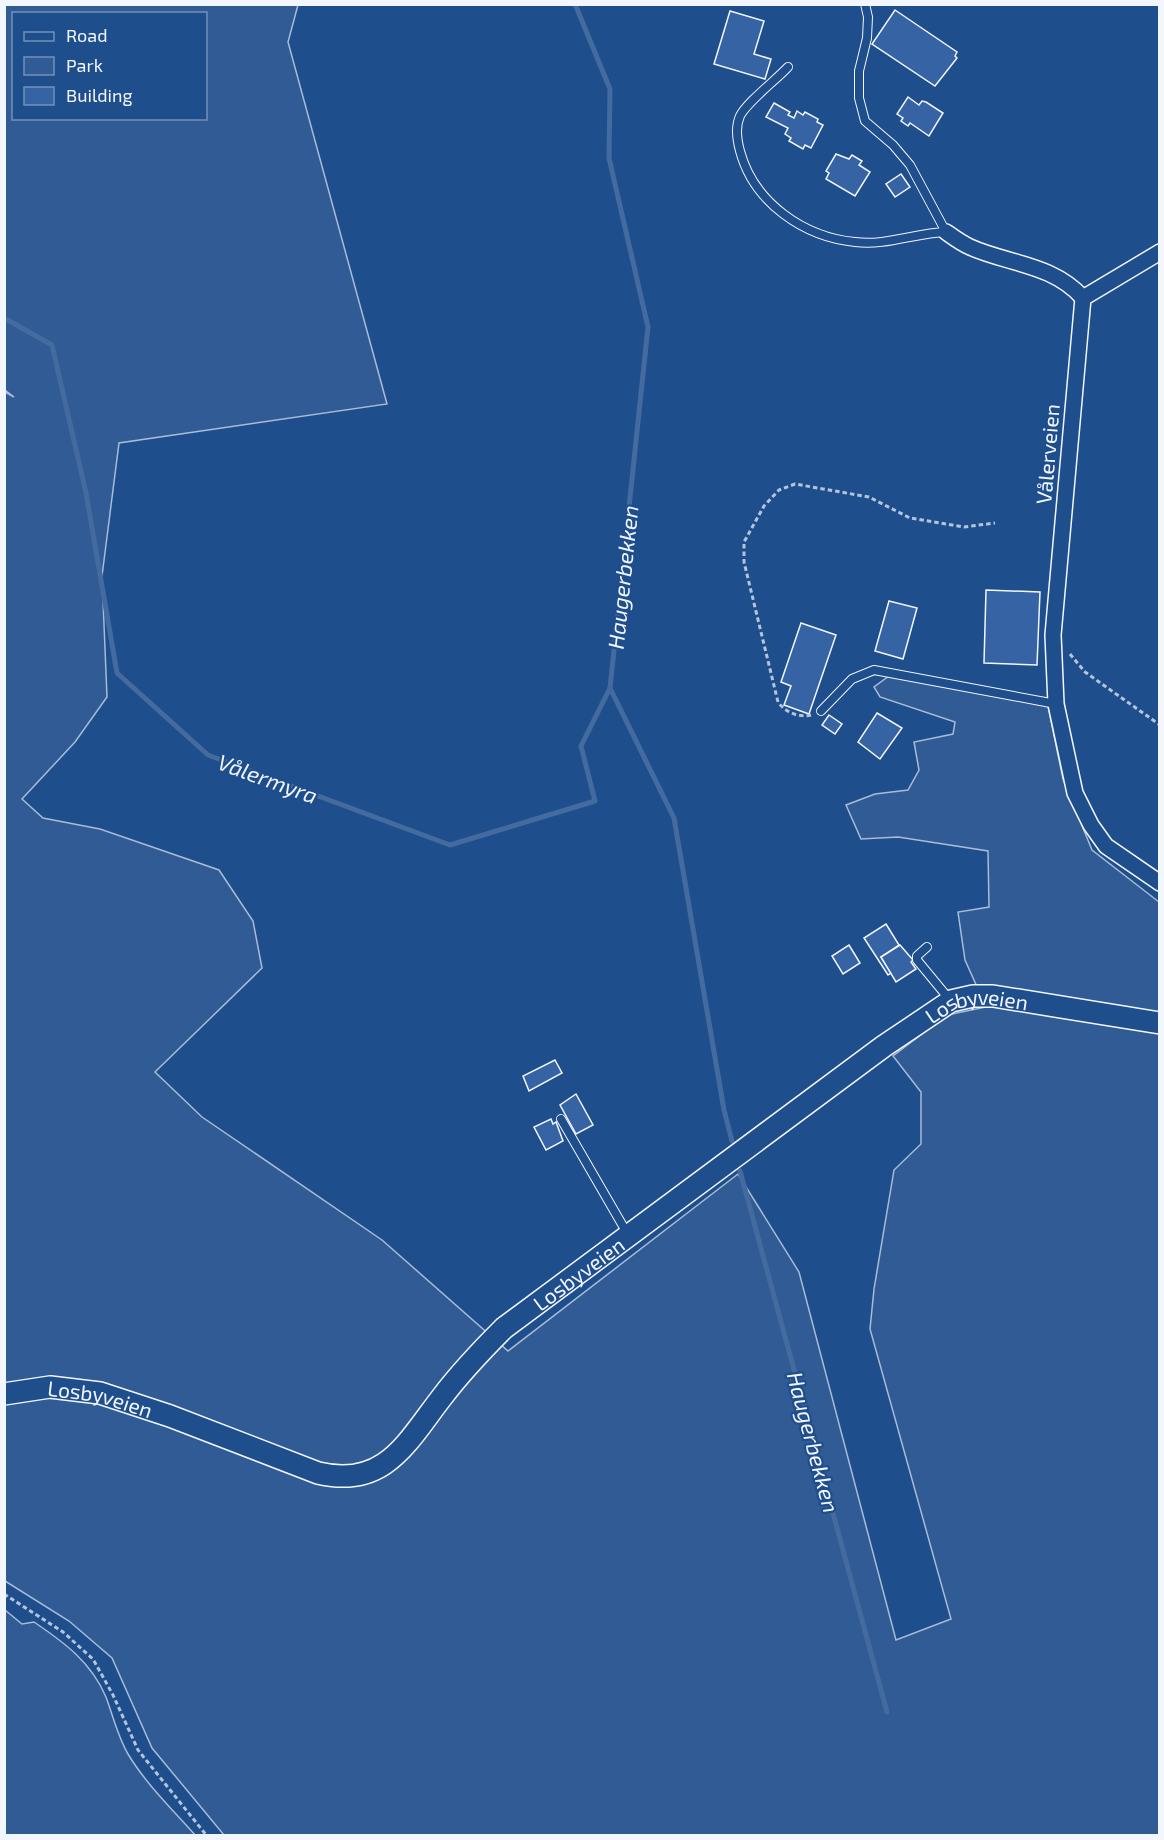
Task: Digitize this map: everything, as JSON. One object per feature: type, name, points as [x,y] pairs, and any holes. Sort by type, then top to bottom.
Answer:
[{"type":"main road","name":"Losbyveien","points":[[4,1394],[50,1388],[100,1393],[170,1416],[318,1473],[336,1477],[360,1475],[383,1467],[406,1447],[471,1361],[504,1328],[884,1046],[951,1001],[973,996],[993,996],[1160,1023]]},
{"type":"street","points":[[946,232],[970,247],[1047,272],[1072,286],[1083,298],[1160,252]]},
{"type":"street","name":"Vålerveien","points":[[1083,298],[1053,635],[1056,704],[1076,794],[1091,825],[1114,852],[1160,884]]},
{"type":"lane","points":[[788,67],[747,106],[740,115],[737,127],[742,157],[762,195],[797,223],[840,240],[870,243],[946,232],[910,165],[893,145],[865,121],[859,98],[859,71],[867,38],[868,17],[865,4]]},
{"type":"lane","points":[[821,711],[852,679],[865,671],[874,670],[1056,704]]},
{"type":"lane","points":[[927,947],[917,956],[917,960],[932,979],[946,991],[951,1001]]},
{"type":"lane","points":[[561,1119],[628,1234]]},
{"type":"path","points":[[821,711],[806,716],[794,714],[779,704],[744,562],[744,542],[764,506],[778,490],[795,484],[869,497],[910,518],[964,526],[995,524]]},
{"type":"path","points":[[1053,635],[1086,672],[1160,725]]},
{"type":"path","points":[[4,1594],[63,1632],[93,1659],[113,1695],[138,1750],[207,1836]]},
{"type":"green space","points":[[5,5],[298,5],[288,42],[387,404],[119,443],[102,576],[107,697],[75,742],[22,799],[43,818],[100,829],[219,870],[253,921],[262,968],[155,1072],[202,1117],[382,1240],[508,1351],[738,1174],[799,1272],[896,1640],[951,1619],[870,1329],[874,1289],[894,1170],[921,1144],[921,1092],[893,1056],[947,1015],[986,1007],[965,960],[958,912],[989,907],[988,851],[898,837],[861,839],[846,805],[875,794],[908,790],[919,770],[914,742],[953,734],[955,722],[880,697],[874,687],[893,673],[1048,706],[1063,779],[1092,850],[1159,902],[1159,1835],[224,1835],[152,1748],[112,1658],[69,1621],[5,1581],[5,392],[14,397],[5,390]]},
{"type":"green space","points":[[5,1610],[22,1624],[34,1622],[85,1663],[106,1697],[118,1734],[135,1765],[195,1835],[5,1835]]},
{"type":"building","points":[[895,10],[957,52],[955,56],[957,58],[935,86],[872,44]]},
{"type":"building","points":[[730,11],[764,21],[754,54],[771,59],[765,79],[714,64]]},
{"type":"building","points":[[908,97],[919,105],[922,101],[926,102],[943,113],[929,136],[910,123],[908,126],[897,114]]},
{"type":"building","points":[[774,103],[790,112],[788,115],[794,118],[797,111],[803,115],[805,112],[818,119],[817,122],[823,125],[811,148],[805,145],[803,149],[789,141],[791,138],[785,134],[788,128],[766,117]]},
{"type":"building","points":[[836,154],[849,159],[852,155],[862,161],[859,165],[870,172],[855,196],[826,179],[829,173],[826,171]]},
{"type":"building","points":[[901,174],[910,187],[895,197],[886,184]]},
{"type":"building","points":[[986,590],[1040,592],[1037,665],[984,663]]},
{"type":"building","points":[[889,601],[917,608],[903,659],[875,651]]},
{"type":"building","points":[[801,623],[836,635],[809,714],[784,705],[791,686],[781,682]]},
{"type":"building","points":[[877,713],[902,728],[880,759],[858,742]]},
{"type":"building","points":[[829,715],[842,724],[835,734],[822,725]]},
{"type":"building","points":[[886,924],[899,945],[881,957],[891,973],[888,975],[864,938]]},
{"type":"building","points":[[849,945],[860,963],[843,974],[832,956]]},
{"type":"building","points":[[900,945],[913,960],[911,962],[916,969],[896,982],[881,957]]},
{"type":"building","points":[[555,1060],[562,1073],[529,1091],[523,1076]]},
{"type":"building","points":[[576,1094],[593,1125],[576,1134],[560,1105]]},
{"type":"building","points":[[551,1119],[553,1124],[556,1122],[563,1141],[546,1150],[534,1127]]},
{"type":"waterway","name":"Haugerbekken","points":[[575,4],[610,89],[609,158],[648,327],[610,688],[674,818],[724,1110],[732,1141]]},
{"type":"waterway","name":"Vålermyra","points":[[4,318],[52,345],[86,493],[117,673],[208,755],[450,845],[595,801],[581,746],[610,688]]},
{"type":"waterway","name":"Haugerbekken","points":[[740,1171],[887,1712]]}]
